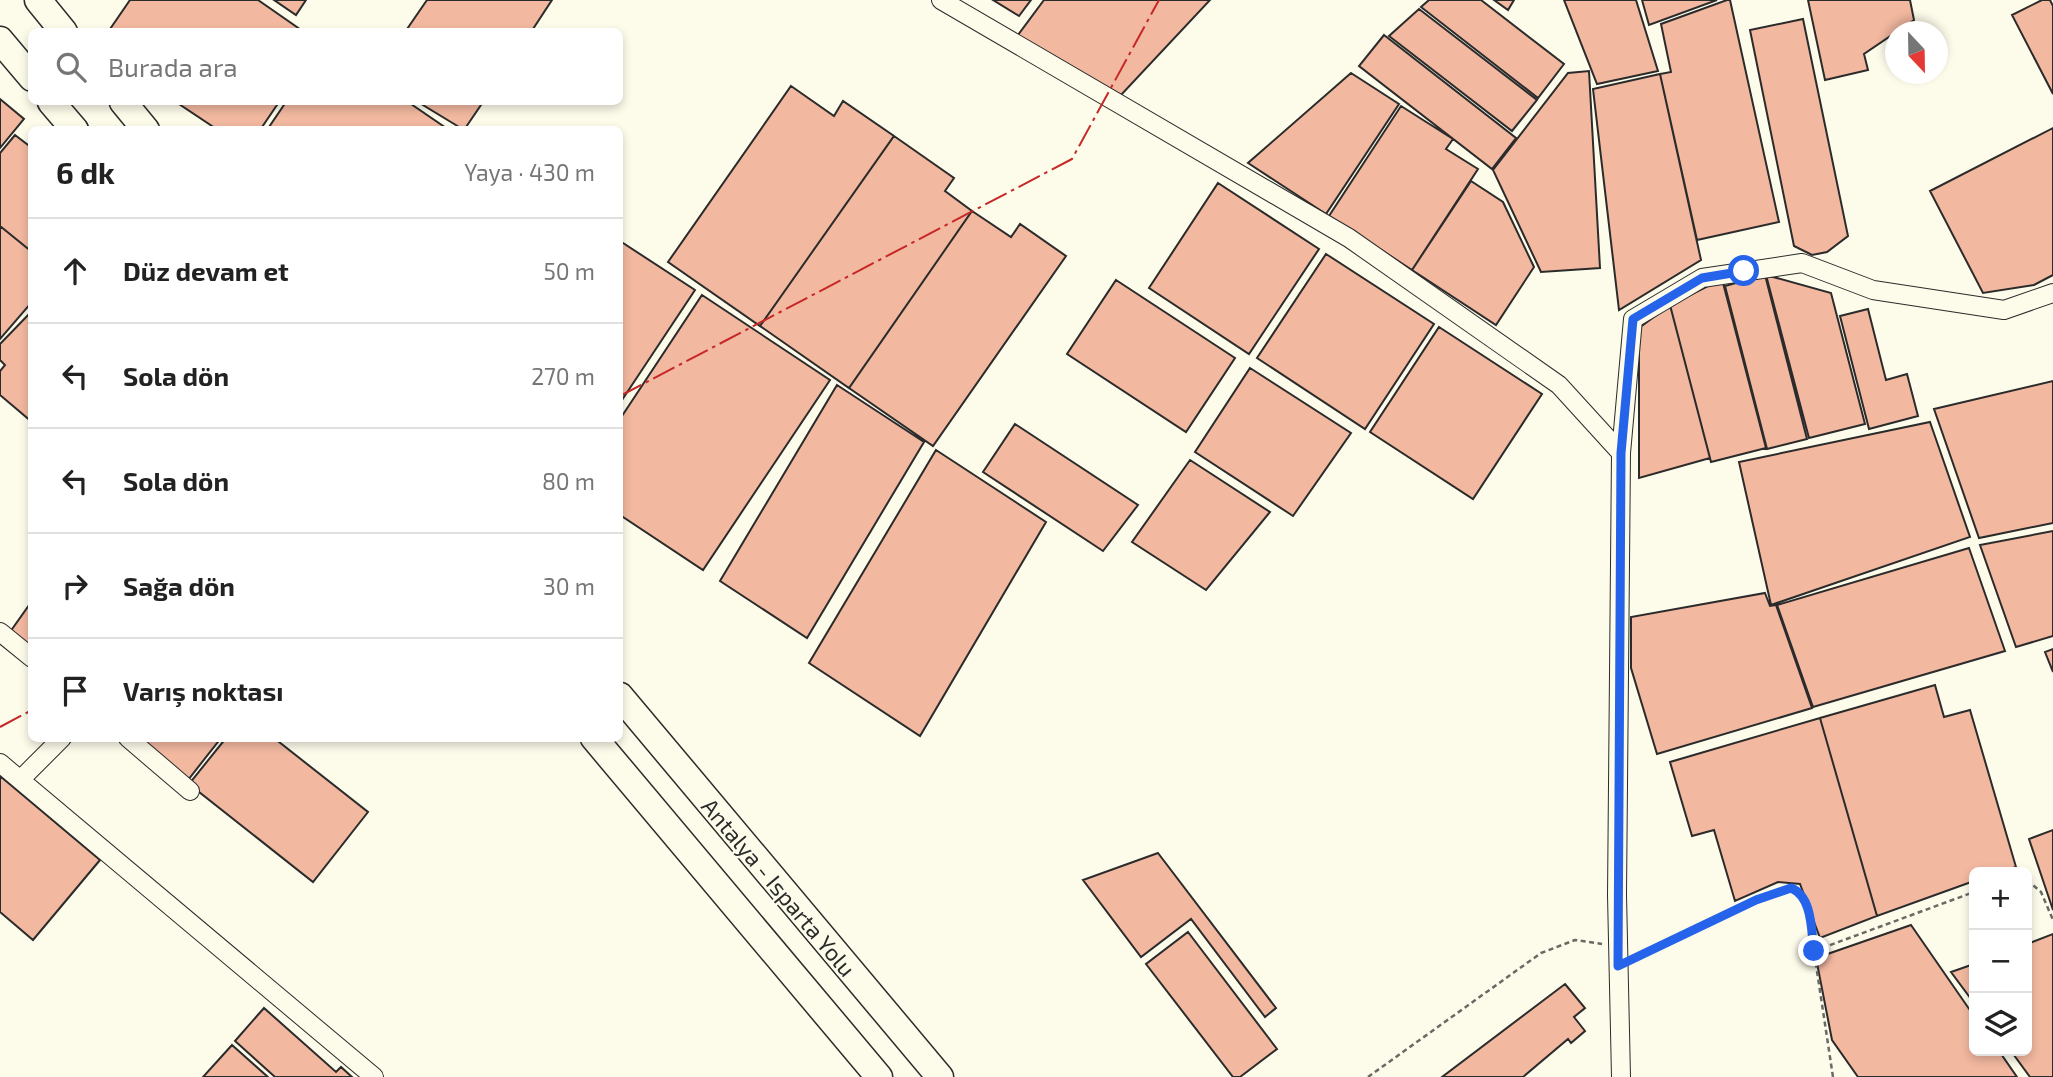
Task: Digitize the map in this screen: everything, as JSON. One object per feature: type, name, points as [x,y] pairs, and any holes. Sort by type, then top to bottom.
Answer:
[{"type":"highway","points":[[38,0],[61,28]]},
{"type":"highway","points":[[0,40],[28,73]]},
{"type":"highway","points":[[54,105],[72,126]]},
{"type":"highway","points":[[125,105],[143,126]]},
{"type":"highway","name":"Antalya - Isparta Yolu","points":[[623,700],[940,1077]]},
{"type":"highway","name":"Antalya - Isparta Yolu","points":[[597,742],[879,1077]]},
{"type":"street","points":[[941,0],[1349,238],[1559,385],[1621,453]]},
{"type":"street","points":[[1621,1077],[1618,947],[1621,453],[1633,319],[1702,278],[1802,262],[1873,290],[2004,310],[2053,293]]},
{"type":"street","points":[[0,632],[28,655]]},
{"type":"street","points":[[20,780],[58,742]]},
{"type":"street","points":[[133,742],[190,791]]},
{"type":"street","points":[[0,763],[374,1077]]},
{"type":"path","points":[[2032,884],[2041,892],[2053,920]]},
{"type":"path","points":[[1618,966],[1756,900],[1791,888],[1802,896],[1807,905],[1833,1077]]},
{"type":"path","points":[[1814,951],[1969,894]]},
{"type":"path","points":[[1368,1077],[1541,953],[1575,940],[1618,947]]},
{"type":"building","points":[[130,0],[258,0],[298,28],[111,28]]},
{"type":"building","points":[[274,0],[306,0],[296,15]]},
{"type":"building","points":[[427,0],[552,0],[534,28],[408,28]]},
{"type":"building","points":[[993,0],[1031,0],[1019,16]]},
{"type":"building","points":[[1044,0],[1210,0],[1121,95],[1018,35]]},
{"type":"building","points":[[1429,0],[1481,0],[1564,64],[1538,98],[1421,7]]},
{"type":"building","points":[[1494,0],[1514,0],[1508,10]]},
{"type":"building","points":[[1564,0],[1636,0],[1658,71],[1597,84]]},
{"type":"building","points":[[1642,0],[1717,0],[1649,25]]},
{"type":"building","points":[[1730,0],[1779,222],[1697,240],[1660,74],[1671,72],[1661,24]]},
{"type":"building","points":[[1808,0],[1910,0],[1914,20],[1885,21],[1885,40],[1864,54],[1868,70],[1825,80]]},
{"type":"building","points":[[2042,0],[2050,0],[2053,6],[2053,94],[2012,15]]},
{"type":"building","points":[[1419,9],[1537,100],[1512,131],[1389,36]]},
{"type":"building","points":[[1803,19],[1848,236],[1827,252],[1812,255],[1794,246],[1750,30]]},
{"type":"building","points":[[1384,35],[1516,138],[1492,169],[1359,66]]},
{"type":"building","points":[[1589,71],[1600,268],[1541,272],[1493,170],[1568,73]]},
{"type":"building","points":[[1351,73],[1399,104],[1326,214],[1248,163]]},
{"type":"building","points":[[1660,74],[1701,260],[1619,310],[1593,89]]},
{"type":"building","points":[[791,86],[834,116],[843,101],[894,136],[760,326],[668,262]]},
{"type":"building","points":[[0,99],[24,119],[0,148]]},
{"type":"building","points":[[180,105],[277,105],[263,126],[212,126]]},
{"type":"building","points":[[284,105],[412,105],[443,126],[270,126]]},
{"type":"building","points":[[423,105],[481,105],[467,126],[457,126]]},
{"type":"building","points":[[1401,106],[1453,139],[1446,149],[1478,169],[1412,270],[1329,216]]},
{"type":"building","points":[[2053,128],[2053,275],[2034,285],[1983,293],[1930,191]]},
{"type":"building","points":[[15,135],[28,145],[28,249],[0,226],[0,153]]},
{"type":"building","points":[[894,136],[954,178],[945,191],[972,211],[849,388],[760,326]]},
{"type":"building","points":[[1471,181],[1503,202],[1534,267],[1496,325],[1412,270]]},
{"type":"building","points":[[1218,183],[1319,249],[1249,354],[1149,288]]},
{"type":"building","points":[[972,211],[1011,237],[1020,224],[1066,256],[933,446],[849,388]]},
{"type":"building","points":[[0,226],[28,249],[28,307],[0,339]]},
{"type":"building","points":[[623,243],[695,290],[623,398]]},
{"type":"building","points":[[1326,254],[1434,324],[1365,429],[1257,358]]},
{"type":"building","points":[[1765,275],[1807,439],[1767,449],[1725,286]]},
{"type":"building","points":[[1766,275],[1831,293],[1865,424],[1809,438]]},
{"type":"building","points":[[1722,279],[1766,448],[1711,462],[1670,305]]},
{"type":"building","points":[[1116,280],[1235,358],[1186,432],[1067,354]]},
{"type":"building","points":[[702,295],[830,380],[703,570],[623,517],[623,414]]},
{"type":"building","points":[[1670,305],[1710,458],[1639,478],[1639,328]]},
{"type":"building","points":[[1868,309],[1886,380],[1907,374],[1918,416],[1869,429],[1840,316]]},
{"type":"building","points":[[28,315],[28,419],[0,395],[0,371],[5,365],[0,360],[0,344]]},
{"type":"building","points":[[1439,327],[1542,394],[1473,499],[1370,432]]},
{"type":"building","points":[[1250,368],[1351,433],[1293,516],[1195,452]]},
{"type":"building","points":[[2053,381],[2053,523],[1979,538],[1934,409]]},
{"type":"building","points":[[837,385],[924,442],[807,638],[720,581]]},
{"type":"building","points":[[1930,422],[1970,537],[1771,605],[1739,462]]},
{"type":"building","points":[[1015,424],[1138,505],[1103,551],[983,472]]},
{"type":"building","points":[[936,450],[1046,522],[920,736],[809,663]]},
{"type":"building","points":[[1190,460],[1270,512],[1206,590],[1132,542]]},
{"type":"building","points":[[2053,531],[2053,636],[2016,647],[1980,545]]},
{"type":"building","points":[[1969,548],[2005,651],[1813,707],[1777,605]]},
{"type":"building","points":[[1765,593],[1770,606],[1776,605],[1812,708],[1657,754],[1631,668],[1631,617]]},
{"type":"building","points":[[28,607],[28,647],[10,632]]},
{"type":"building","points":[[2053,649],[2053,672],[2045,652]]},
{"type":"building","points":[[1935,685],[1944,717],[1970,710],[2016,867],[1969,867],[1969,883],[1877,916],[1820,718]]},
{"type":"building","points":[[1820,718],[1877,916],[1820,938],[1800,884],[1778,882],[1735,901],[1714,830],[1692,836],[1670,762]]},
{"type":"building","points":[[143,742],[218,742],[188,780]]},
{"type":"building","points":[[223,742],[279,742],[368,812],[313,882],[189,784]]},
{"type":"building","points":[[0,776],[100,860],[33,940],[0,912]]},
{"type":"building","points":[[2053,830],[2053,910],[2029,839]]},
{"type":"building","points":[[1158,853],[1276,1008],[1265,1017],[1191,919],[1141,957],[1083,880]]},
{"type":"building","points":[[1911,925],[1969,1009],[1969,1056],[2002,1056],[2017,1077],[1858,1077],[1832,1040],[1816,958]]},
{"type":"building","points":[[1188,932],[1277,1049],[1240,1077],[1233,1077],[1146,964]]},
{"type":"building","points":[[2053,934],[2053,1077],[2030,1077],[2015,1056],[2032,1056],[2032,942]]},
{"type":"building","points":[[1969,966],[1969,996],[1951,972]]},
{"type":"building","points":[[1565,984],[1585,1008],[1574,1017],[1585,1031],[1571,1043],[1568,1039],[1523,1077],[1442,1077]]},
{"type":"building","points":[[264,1008],[336,1072],[341,1067],[352,1077],[275,1077],[235,1041]]},
{"type":"building","points":[[232,1045],[268,1077],[203,1077]]},
{"type":"power","points":[[623,394],[1072,159],[1159,0]]},
{"type":"power","points":[[0,727],[28,712]]},
{"type":"route","points":[[1744,271],[1702,278],[1633,319],[1621,453],[1618,966],[1756,900],[1791,888],[1797,890],[1807,905],[1814,951]]}]
